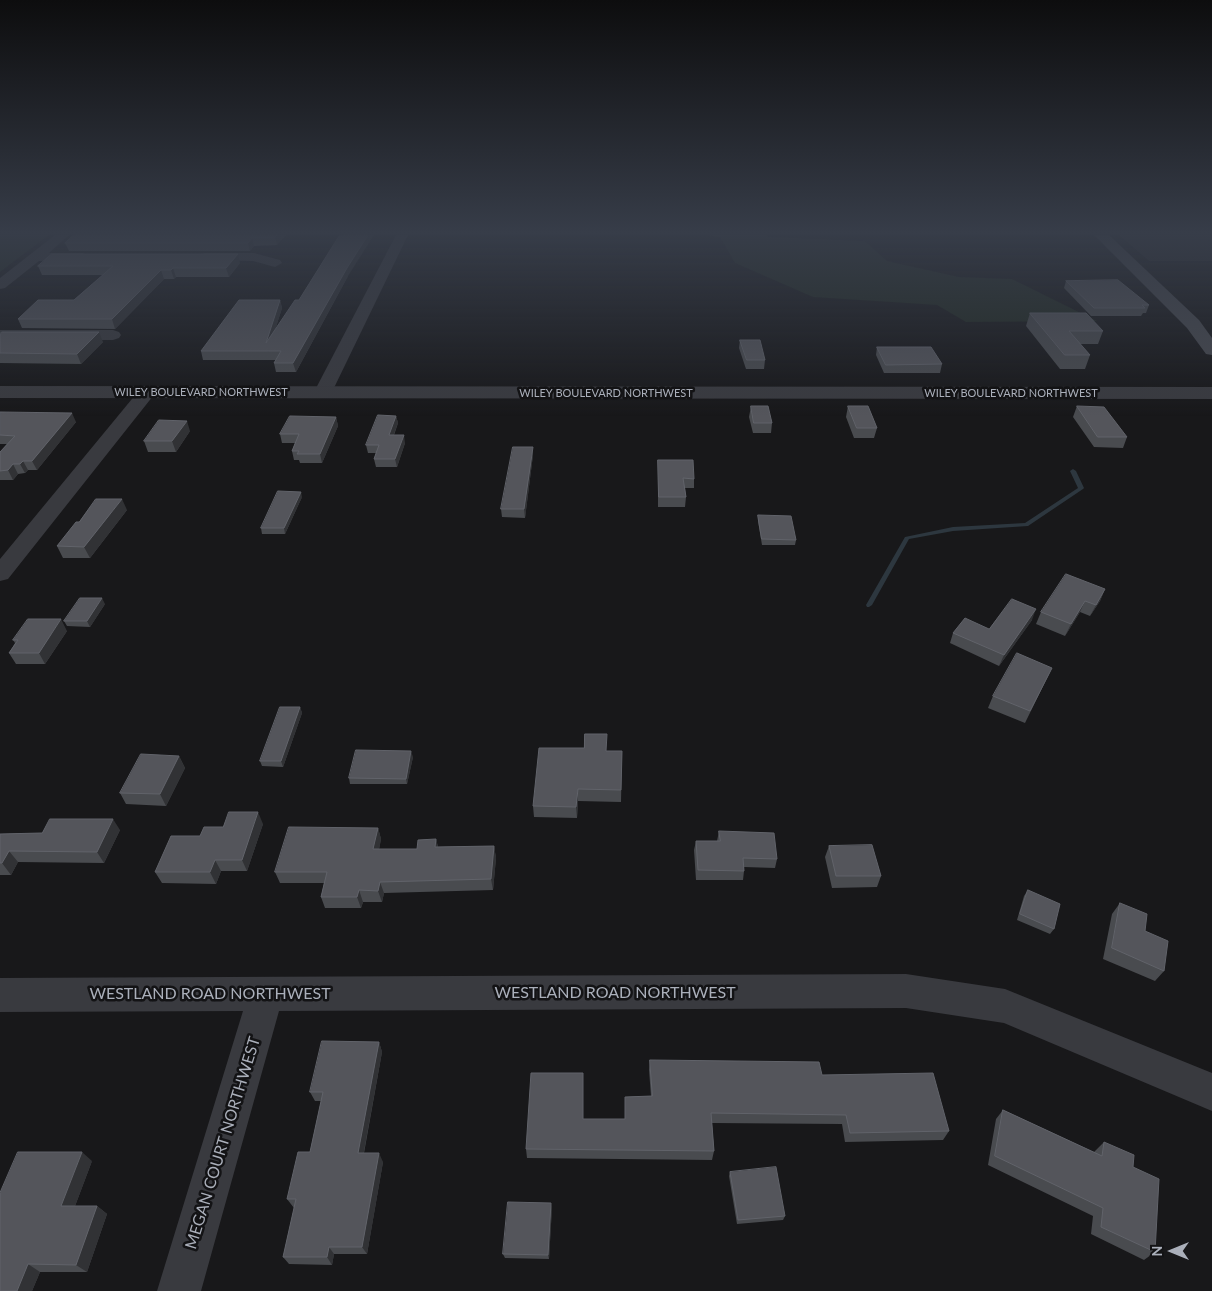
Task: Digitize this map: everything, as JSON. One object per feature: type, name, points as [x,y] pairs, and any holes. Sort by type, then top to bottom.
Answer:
[{"type":"main road","points":[[1164,295],[1193,324],[1212,350]]},
{"type":"street","points":[[323,392],[372,295]]},
{"type":"street","points":[[0,335],[113,335]]},
{"type":"street","name":"WILEY BOULEVARD NORTHWEST","points":[[0,392],[1212,393]]},
{"type":"street","points":[[0,574],[147,392]]},
{"type":"street","name":"WESTLAND ROAD NORTHWEST","points":[[0,995],[906,991],[1005,1006],[1212,1092]]},
{"type":"street","name":"MEGAN COURT NORTHWEST","points":[[179,1291],[266,995]]},
{"type":"shaded area","points":[[809,295],[1045,295],[1097,321],[966,322],[937,305]]},
{"type":"building","points":[[79,295],[136,295],[112,319],[18,319],[38,300],[74,300]]},
{"type":"building","points":[[302,295],[332,295],[293,363],[274,363],[281,351],[201,351],[239,300],[280,300],[266,343],[295,300],[299,300]]},
{"type":"building","points":[[1081,295],[1137,295],[1149,305],[1142,305],[1145,308],[1094,308]]},
{"type":"building","points":[[1030,313],[1086,313],[1103,331],[1069,331],[1090,355],[1065,355]]},
{"type":"building","points":[[2,332],[99,332],[77,354],[0,353],[0,334]]},
{"type":"building","points":[[740,340],[760,340],[765,360],[747,360]]},
{"type":"building","points":[[877,347],[931,347],[942,364],[886,365]]},
{"type":"building","points":[[751,406],[768,406],[772,423],[754,423]]},
{"type":"building","points":[[848,406],[868,406],[877,428],[857,428]]},
{"type":"building","points":[[1077,406],[1104,407],[1127,437],[1098,437]]},
{"type":"building","points":[[0,412],[72,413],[32,461],[13,464],[8,470],[0,471],[0,452],[15,436],[0,435]]},
{"type":"building","points":[[378,415],[396,416],[389,435],[404,435],[395,459],[374,459],[379,445],[366,445]]},
{"type":"building","points":[[290,416],[336,417],[320,454],[297,454],[299,451],[292,451],[299,434],[280,434]]},
{"type":"building","points":[[159,420],[187,421],[172,441],[144,441]]},
{"type":"building","points":[[513,447],[533,447],[524,509],[501,509]]},
{"type":"building","points":[[658,460],[693,460],[694,479],[683,478],[686,497],[659,497]]},
{"type":"building","points":[[278,491],[301,492],[284,528],[261,528]]},
{"type":"building","points":[[96,499],[122,499],[84,547],[57,546],[76,522],[79,522]]},
{"type":"building","points":[[758,515],[791,516],[796,540],[762,539]]},
{"type":"building","points":[[1066,574],[1105,589],[1096,605],[1085,601],[1071,624],[1041,612]]},
{"type":"building","points":[[80,598],[102,598],[87,621],[64,621]]},
{"type":"building","points":[[1012,599],[1036,609],[1004,655],[953,633],[965,618],[989,629]]},
{"type":"building","points":[[28,619],[61,619],[39,653],[9,653],[18,640],[13,640]]},
{"type":"building","points":[[1017,653],[1052,668],[1030,711],[993,696]]},
{"type":"building","points":[[280,707],[300,707],[281,761],[260,761]]},
{"type":"building","points":[[585,734],[607,734],[606,751],[622,751],[621,790],[578,789],[576,807],[533,806],[539,748],[584,748]]},
{"type":"building","points":[[356,750],[411,751],[406,779],[349,778]]},
{"type":"building","points":[[141,754],[179,756],[160,794],[120,793]]},
{"type":"building","points":[[229,812],[258,812],[242,860],[215,860],[210,872],[155,872],[171,836],[200,836],[204,827],[223,827]]},
{"type":"building","points":[[50,819],[113,819],[97,852],[9,851],[2,863],[0,863],[0,834],[42,833]]},
{"type":"building","points":[[289,827],[378,828],[373,849],[417,849],[418,840],[436,839],[435,847],[494,846],[491,879],[380,882],[378,891],[359,890],[357,897],[321,897],[327,872],[275,872]]},
{"type":"building","points":[[719,831],[774,833],[777,859],[743,858],[744,871],[698,870],[696,841],[720,841]]},
{"type":"building","points":[[872,845],[881,876],[836,876],[829,846]]},
{"type":"building","points":[[1028,890],[1060,904],[1054,929],[1020,914]]},
{"type":"building","points":[[1120,903],[1147,914],[1145,931],[1168,941],[1164,971],[1112,948]]},
{"type":"building","points":[[322,1041],[379,1042],[358,1153],[379,1153],[362,1247],[329,1247],[327,1257],[283,1257],[296,1199],[287,1199],[298,1152],[310,1152],[323,1092],[310,1092]]},
{"type":"building","points":[[650,1060],[819,1062],[822,1075],[933,1073],[949,1131],[850,1133],[846,1115],[711,1113],[714,1151],[526,1149],[531,1073],[583,1073],[583,1119],[625,1119],[625,1097],[652,1096]]},
{"type":"building","points":[[1003,1110],[1102,1156],[1104,1142],[1134,1155],[1133,1167],[1159,1179],[1155,1252],[1101,1227],[1103,1208],[995,1156]]},
{"type":"building","points":[[18,1152],[82,1152],[61,1206],[97,1206],[76,1265],[28,1264],[17,1291],[0,1291],[0,1193]]},
{"type":"building","points":[[776,1167],[785,1216],[738,1220],[730,1172]]},
{"type":"building","points":[[508,1202],[551,1203],[548,1255],[503,1254]]},
{"type":"waterway","points":[[869,605],[907,538],[953,529],[1026,525],[1081,488],[1073,471]]}]
